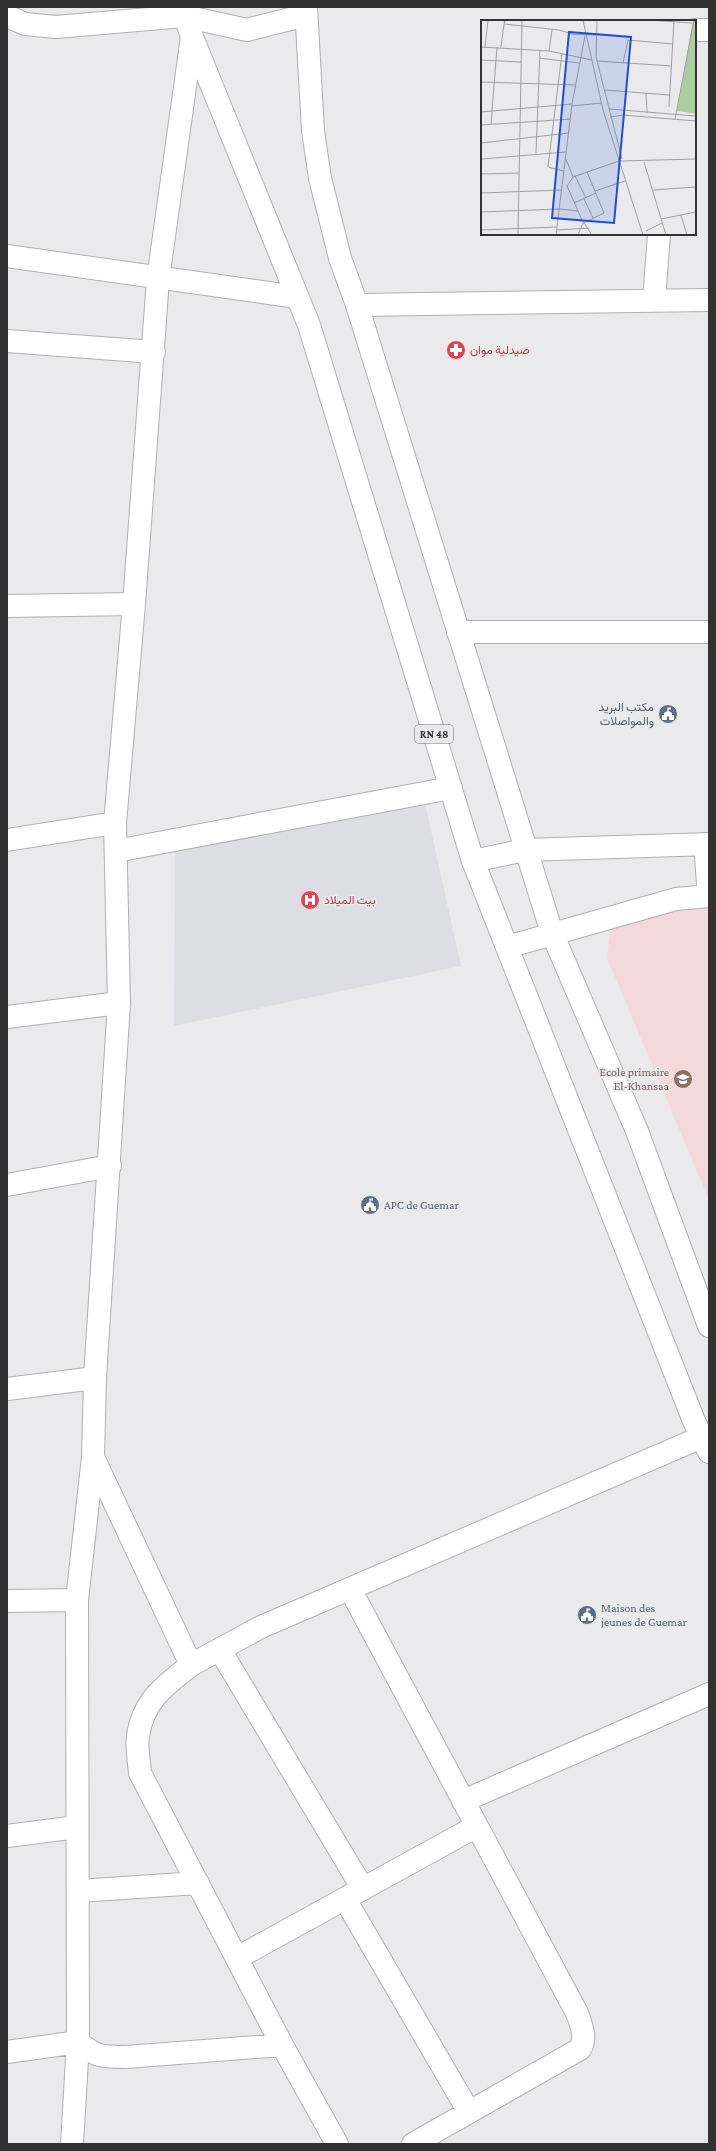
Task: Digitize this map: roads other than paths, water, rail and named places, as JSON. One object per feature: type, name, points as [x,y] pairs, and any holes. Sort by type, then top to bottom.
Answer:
[{"type":"main road","points":[[7,16],[25,24],[56,27],[183,11],[248,30],[306,11],[313,131],[320,178],[340,258],[357,305],[552,933],[637,1131],[709,1326]]},
{"type":"main road","name":"RN 48","points":[[183,11],[192,37],[309,326],[473,861],[707,1442]]},
{"type":"main road","points":[[696,30],[709,30]]},
{"type":"main road","points":[[72,2144],[78,2042],[77,1600],[93,1457],[95,1378],[110,1166],[119,1002],[115,823],[154,352],[158,279],[192,37]]},
{"type":"main road","points":[[654,300],[659,235]]},
{"type":"main road","points":[[7,256],[158,279],[297,297]]},
{"type":"main road","points":[[357,305],[709,300]]},
{"type":"main road","points":[[7,340],[154,352]]},
{"type":"main road","points":[[7,606],[134,604]]},
{"type":"main road","points":[[458,632],[709,632]]},
{"type":"main road","points":[[116,851],[450,788]]},
{"type":"main road","points":[[7,840],[115,823]]},
{"type":"main road","points":[[473,861],[525,850],[707,844],[709,896],[676,899],[507,946]]},
{"type":"main road","points":[[7,1017],[119,1002]]},
{"type":"main road","points":[[7,1185],[110,1166]]},
{"type":"main road","points":[[7,1389],[95,1378]]},
{"type":"main road","points":[[337,2144],[282,2045],[140,1773],[138,1736],[144,1715],[152,1700],[164,1685],[191,1665],[261,1627],[707,1442]]},
{"type":"main road","points":[[93,1457],[191,1665]]},
{"type":"main road","points":[[350,1589],[577,2013],[583,2037],[583,2044],[580,2049],[413,2144]]},
{"type":"main road","points":[[7,1601],[77,1600]]},
{"type":"main road","points":[[220,1650],[354,1894],[469,2112]]},
{"type":"main road","points":[[463,1801],[709,1694]]},
{"type":"main road","points":[[237,1958],[477,1826]]},
{"type":"main road","points":[[7,1836],[77,1827]]},
{"type":"main road","points":[[78,1891],[198,1882]]},
{"type":"main road","points":[[78,2042],[90,2053],[103,2057],[282,2045]]},
{"type":"main road","points":[[7,2052],[78,2042]]},
{"type":"place","name":"صيدلية موان","points":[[456,350]]},
{"type":"place","name":"مكتب البريد والمواصلات","points":[[668,714]]},
{"type":"place","name":"بيت الميلاد","points":[[310,900]]},
{"type":"place","name":"Ecole primaire El-Khansaa","points":[[683,1079]]},
{"type":"place","name":"APC de Guemar","points":[[370,1205]]},
{"type":"place","name":"Maison des jeunes de Guemar","points":[[587,1615]]}]
